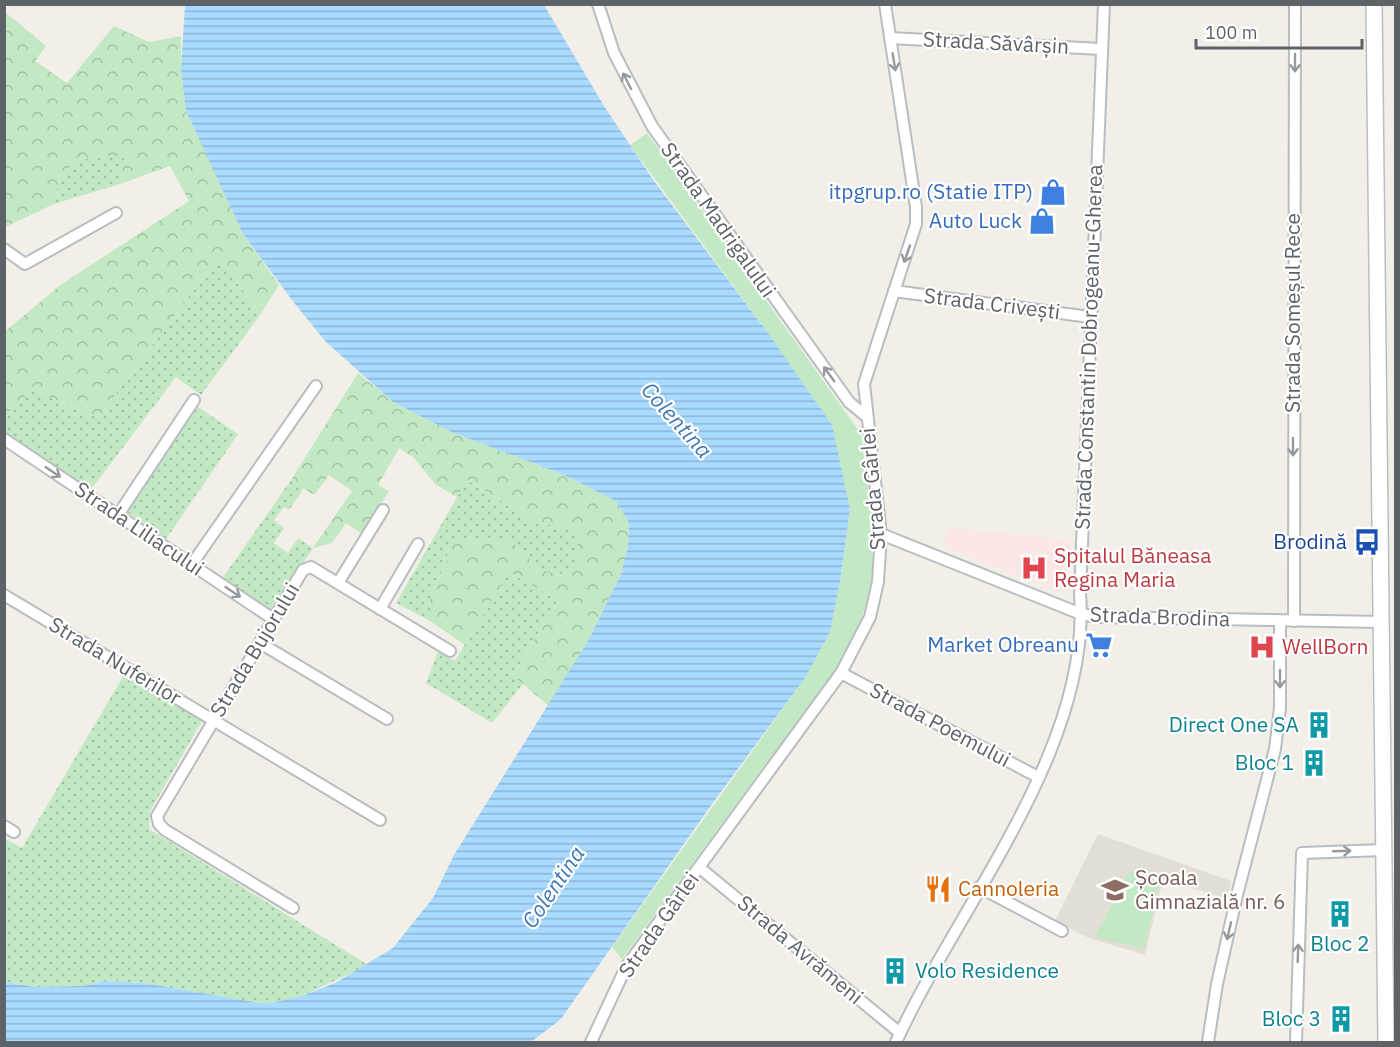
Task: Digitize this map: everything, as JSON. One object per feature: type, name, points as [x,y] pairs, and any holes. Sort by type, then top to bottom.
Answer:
[{"type":"main road","points":[[1374,4],[1386,1042]]},
{"type":"street","name":"Strada Madrigalului","points":[[598,4],[624,75],[670,155],[849,402],[867,417]]},
{"type":"street","name":"Strada Gârlei","points":[[591,1042],[627,967],[841,673],[870,617],[878,582],[881,534],[864,384],[912,239],[916,207],[885,4]]},
{"type":"street","name":"Strada Constantin Dobrogeanu-Gherea","points":[[898,1038],[1038,777],[1061,724],[1073,686],[1079,652],[1081,614],[1090,317],[1104,4]]},
{"type":"street","name":"Strada Someșul Rece","points":[[1294,621],[1295,4]]},
{"type":"street","name":"Strada Săvârșin","points":[[890,38],[1101,49]]},
{"type":"street","points":[[4,249],[25,264],[116,213]]},
{"type":"street","name":"Strada Crivești","points":[[894,291],[1090,317]]},
{"type":"street","points":[[192,564],[316,386]]},
{"type":"street","points":[[118,515],[194,400]]},
{"type":"street","name":"Strada Liliacului","points":[[4,439],[273,619]]},
{"type":"street","points":[[338,583],[382,510]]},
{"type":"street","name":"Strada Brodina","points":[[881,534],[1081,614],[1126,619],[1381,622]]},
{"type":"street","points":[[380,609],[418,544]]},
{"type":"street","name":"Strada Bujorului","points":[[293,908],[165,830],[159,824],[157,816],[273,619],[306,568],[311,567],[450,651]]},
{"type":"street","name":"Strada Nuferilor","points":[[4,595],[380,820]]},
{"type":"street","points":[[1208,1042],[1232,918],[1275,749],[1280,708],[1280,621]]},
{"type":"street","points":[[260,643],[387,719]]},
{"type":"street","name":"Strada Poemului","points":[[841,673],[1038,777]]},
{"type":"street","points":[[1296,1042],[1302,853],[1383,850]]},
{"type":"street","name":"Strada Avrămeni","points":[[700,868],[898,1038]]},
{"type":"street","points":[[980,887],[1062,931]]},
{"type":"shaded area","name":"Spitalul Băneasa Regina Maria","points":[[948,528],[1071,540],[1067,590],[1060,592],[944,547]]},
{"type":"shaded area","name":"Școala Gimnazială nr. 6","points":[[1098,834],[1231,881],[1227,899],[1163,879],[1145,955],[1089,938],[1055,921]]},
{"type":"green space","points":[[5,12],[46,46],[35,61],[67,83],[114,26],[149,42],[181,36],[181,70],[186,111],[243,234],[279,285],[260,315],[219,256],[98,418],[33,390],[5,416],[5,329],[7,330],[59,286],[189,201],[170,166],[120,184],[125,158],[114,156],[80,159],[60,175],[54,204],[5,227]]},
{"type":"green space","points":[[647,133],[861,434],[871,512],[873,568],[870,592],[860,622],[837,668],[622,959],[612,947],[805,678],[830,632],[840,583],[850,509],[768,333],[630,145]]},
{"type":"green space","points":[[114,156],[125,158],[120,184],[54,204],[60,175],[80,159]]},
{"type":"green space","points":[[219,256],[260,315],[201,395],[176,377],[90,491],[5,433],[5,416],[33,390],[98,418]]},
{"type":"green space","points":[[358,373],[393,402],[454,433],[564,475],[616,501],[629,523],[628,547],[621,574],[588,641],[549,706],[513,676],[558,600],[509,572],[465,645],[430,621],[430,597],[447,560],[449,543],[479,538],[499,539],[517,546],[539,568],[559,575],[578,564],[578,527],[526,523],[508,505],[468,480],[457,497],[435,484],[413,457],[399,448],[378,485],[389,491],[362,534],[346,523],[332,543],[313,548],[352,491],[329,475],[314,495],[291,480]]},
{"type":"green space","points":[[195,405],[238,434],[166,539],[127,512]]},
{"type":"green space","points":[[291,480],[304,488],[289,510],[284,507],[274,520],[284,528],[274,543],[288,553],[298,538],[313,548],[271,612],[222,579]]},
{"type":"green space","points":[[467,480],[508,505],[526,523],[578,527],[579,564],[559,575],[536,569],[524,553],[449,543],[447,560],[430,597],[430,621],[396,603]]},
{"type":"green space","points":[[509,572],[558,600],[513,676],[523,684],[492,723],[426,683],[438,651],[455,661]]},
{"type":"green space","points":[[124,675],[202,721],[150,811],[149,829],[368,965],[302,996],[266,1004],[144,983],[104,981],[84,986],[34,987],[5,982],[4,838],[22,848]]},
{"type":"green space","points":[[1130,871],[1160,879],[1144,949],[1095,937]]},
{"type":"water","name":"Colentina","points":[[185,5],[544,5],[604,106],[654,181],[768,333],[832,425],[850,509],[840,583],[830,632],[805,678],[712,804],[561,1019],[531,1042],[5,1042],[5,982],[34,987],[84,986],[104,981],[144,983],[266,1004],[302,996],[335,983],[393,948],[433,898],[454,855],[588,641],[621,574],[628,547],[629,523],[616,501],[564,475],[454,433],[393,402],[326,342],[243,234],[186,111],[181,70]]},
{"type":"place","name":"itpgrup.ro (Statie ITP)","points":[[1053,192]]},
{"type":"place","name":"Auto Luck","points":[[1042,221]]},
{"type":"place","name":"Brodină","points":[[1367,542]]},
{"type":"place","name":"Spitalul Băneasa Regina Maria","points":[[1034,568]]},
{"type":"place","name":"Market Obreanu","points":[[1099,645]]},
{"type":"place","name":"WellBorn","points":[[1262,647]]},
{"type":"place","name":"Direct One SA","points":[[1319,725]]},
{"type":"place","name":"Bloc 1","points":[[1314,763]]},
{"type":"place","name":"Cannoleria","points":[[938,889]]},
{"type":"place","name":"Școala Gimnazială nr. 6","points":[[1115,890]]},
{"type":"place","name":"Bloc 2","points":[[1340,914]]},
{"type":"place","name":"Volo Residence","points":[[895,971]]},
{"type":"place","name":"Bloc 3","points":[[1341,1019]]}]
